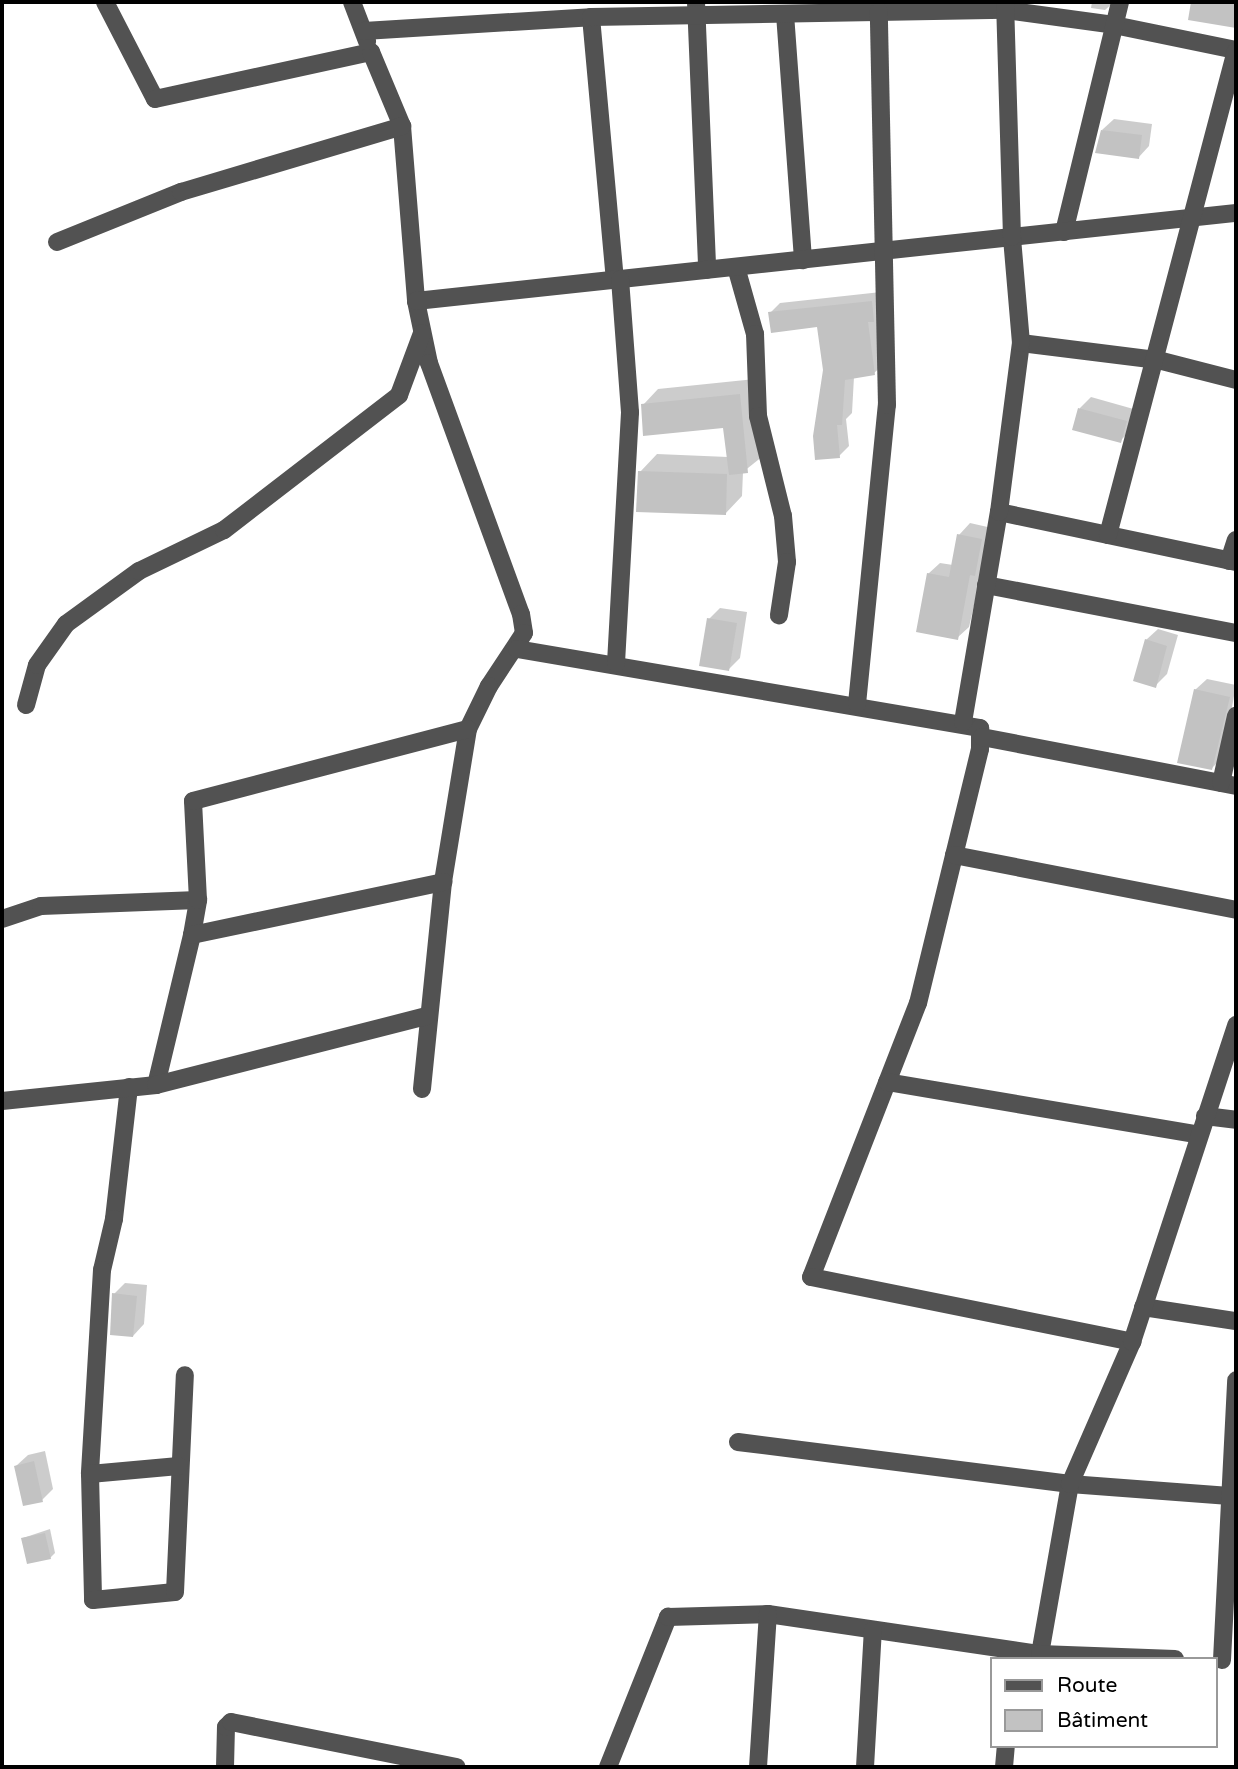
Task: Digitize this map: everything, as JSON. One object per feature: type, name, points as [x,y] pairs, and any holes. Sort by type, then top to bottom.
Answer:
[{"type":"street","points":[[105,2],[155,99],[371,52]]},
{"type":"street","points":[[352,2],[402,126],[416,301],[429,363],[522,614],[524,633],[517,649],[489,687],[468,729],[443,882],[426,1016],[422,1089]]},
{"type":"street","points":[[1064,232],[1120,2]]},
{"type":"street","points":[[364,32],[696,9],[785,14],[1005,6],[1114,24],[1236,51],[1158,360],[1108,535]]},
{"type":"street","points":[[963,722],[999,512],[1021,343],[1012,237],[1005,6]]},
{"type":"street","points":[[696,9],[707,270]]},
{"type":"street","points":[[857,704],[887,405],[878,12]]},
{"type":"street","points":[[785,14],[803,260]]},
{"type":"street","points":[[591,17],[630,412],[616,663]]},
{"type":"street","points":[[57,242],[181,192],[402,126]]},
{"type":"street","points":[[416,301],[1236,213]]},
{"type":"street","points":[[736,267],[755,334],[758,416],[785,527],[787,562],[779,615]]},
{"type":"street","points":[[26,705],[37,665],[66,624],[139,571],[224,530],[399,395],[422,331]]},
{"type":"street","points":[[1021,343],[1158,360],[1236,380]]},
{"type":"street","points":[[999,512],[1233,561],[1236,540]]},
{"type":"street","points":[[986,585],[1236,633]]},
{"type":"street","points":[[517,649],[616,663],[976,725],[982,737],[918,1003],[811,1277],[1132,1342]]},
{"type":"street","points":[[982,737],[1229,784],[1236,716]]},
{"type":"street","points":[[156,1085],[198,900],[193,800],[468,729]]},
{"type":"street","points":[[954,855],[1236,911]]},
{"type":"street","points":[[192,935],[443,882]]},
{"type":"street","points":[[2,919],[41,906],[198,900]]},
{"type":"street","points":[[2,1101],[156,1085],[426,1016]]},
{"type":"street","points":[[1040,1654],[1070,1484],[1132,1342],[1236,1025]]},
{"type":"street","points":[[887,1082],[1199,1135]]},
{"type":"street","points":[[129,1087],[114,1219],[102,1270],[90,1474],[93,1600],[174,1592],[185,1375]]},
{"type":"street","points":[[1205,1116],[1236,1120]]},
{"type":"street","points":[[1143,1307],[1236,1321]]},
{"type":"street","points":[[1225,1661],[1236,1380]]},
{"type":"street","points":[[738,1442],[1070,1484],[1230,1496]]},
{"type":"street","points":[[90,1474],[179,1466]]},
{"type":"street","points":[[608,1767],[668,1617],[768,1614],[1015,1655],[1121,1657]]},
{"type":"street","points":[[758,1767],[768,1614]]},
{"type":"street","points":[[865,1767],[873,1630]]},
{"type":"street","points":[[225,1767],[226,1727],[231,1722],[447,1766]]},
{"type":"street","points":[[1003,1767],[1006,1748]]},
{"type":"building","points":[[1191,2],[1236,2],[1236,28],[1188,20]]},
{"type":"building","points":[[1101,130],[1142,135],[1139,159],[1095,153]]},
{"type":"building","points":[[872,301],[874,322],[868,322],[875,375],[845,380],[842,425],[837,425],[840,458],[815,460],[813,436],[823,370],[817,327],[771,333],[768,312]]},
{"type":"building","points":[[740,394],[748,473],[729,475],[723,428],[643,436],[641,404]]},
{"type":"building","points":[[1078,408],[1127,421],[1121,443],[1072,430]]},
{"type":"building","points":[[638,471],[727,474],[726,515],[636,512]]},
{"type":"building","points":[[957,534],[982,539],[975,576],[970,575],[958,640],[916,632],[927,573],[949,577]]},
{"type":"building","points":[[707,618],[737,623],[729,671],[699,666]]},
{"type":"building","points":[[1145,639],[1167,646],[1156,688],[1133,681]]},
{"type":"building","points":[[1194,689],[1230,697],[1212,770],[1177,763]]},
{"type":"building","points":[[112,1293],[137,1296],[133,1337],[110,1335]]},
{"type":"building","points":[[34,1461],[43,1502],[23,1506],[14,1466]]},
{"type":"building","points":[[45,1533],[51,1559],[27,1564],[21,1538]]}]
